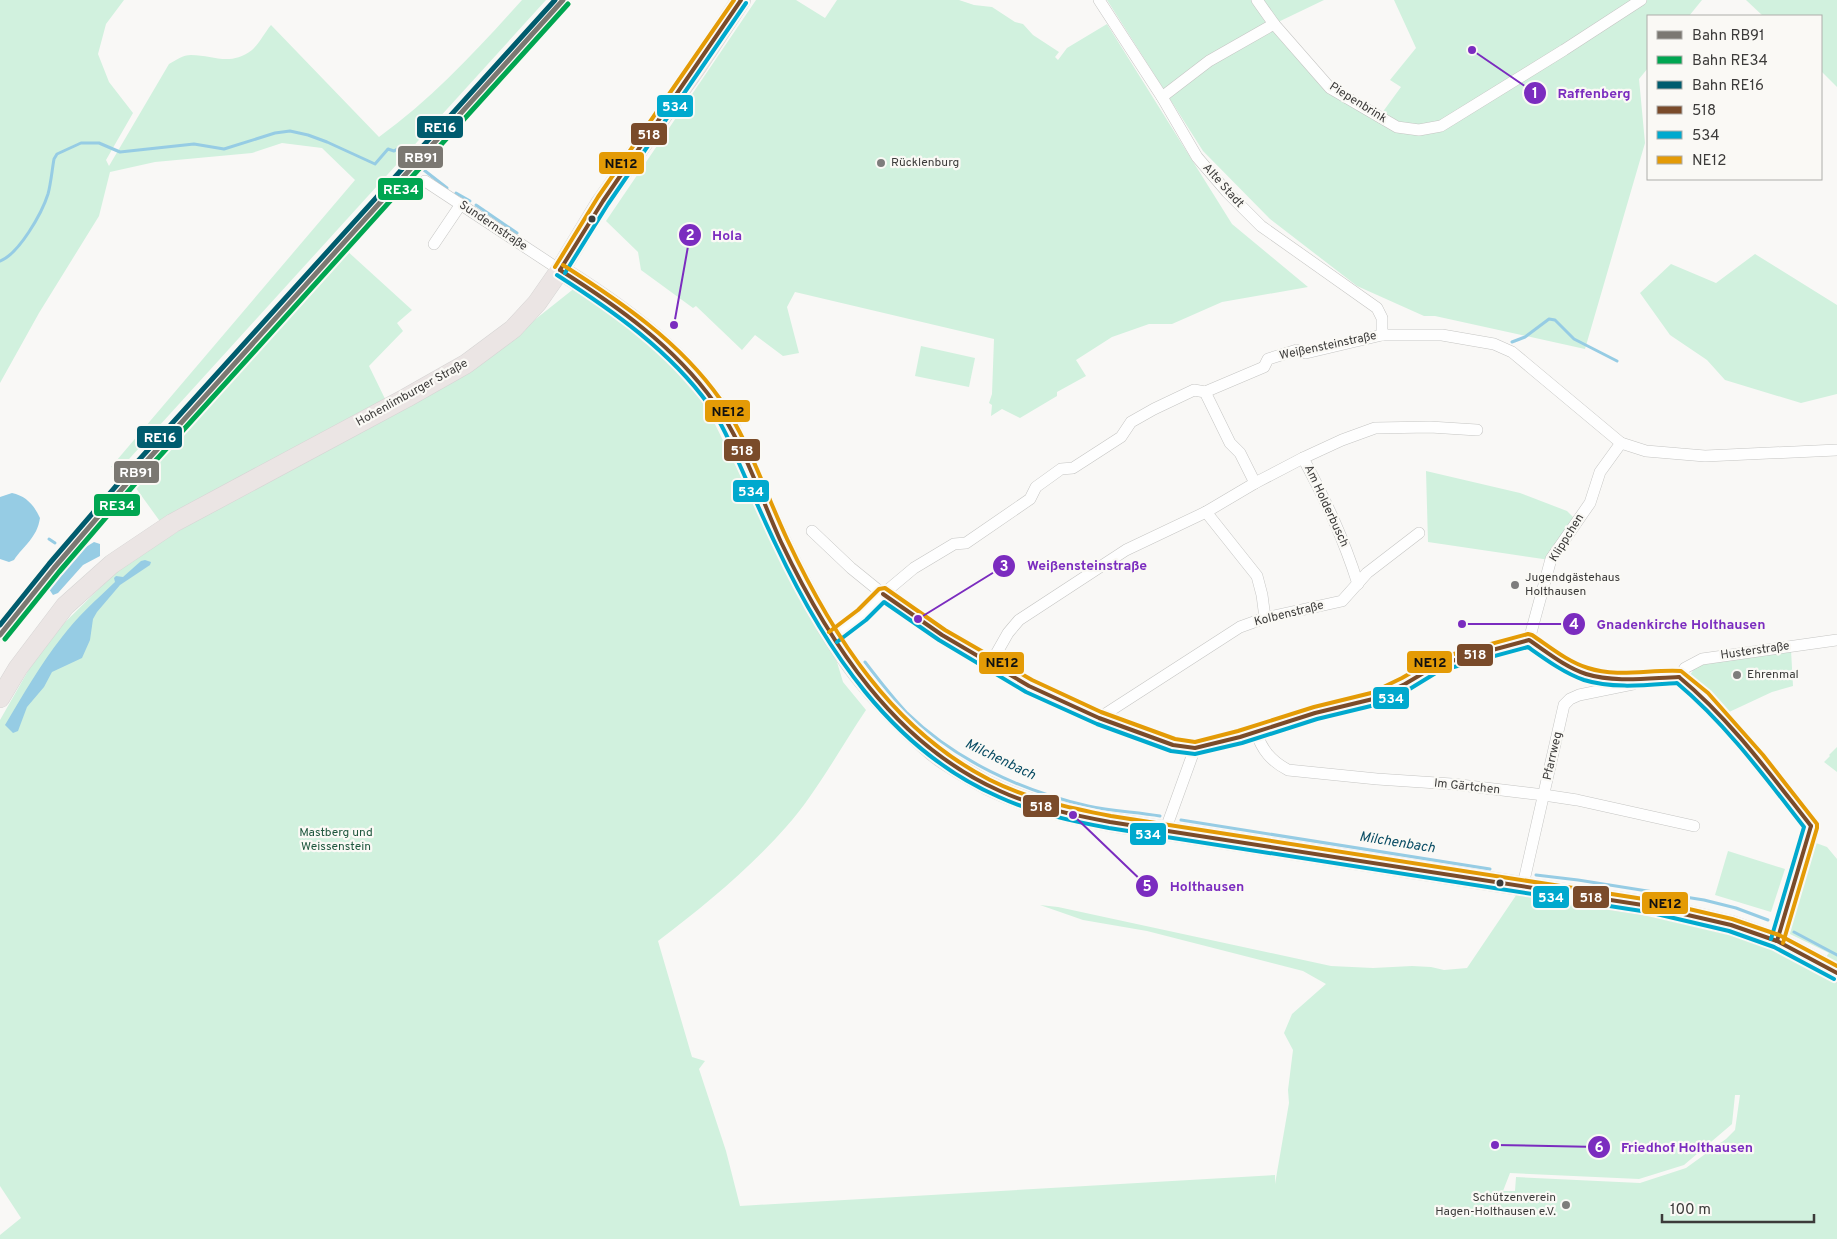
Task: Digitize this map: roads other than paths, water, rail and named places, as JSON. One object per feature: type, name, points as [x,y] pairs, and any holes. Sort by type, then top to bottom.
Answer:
[{"type":"main road","name":"Hohenlimburger Straße","points":[[0,698],[18,668],[65,606],[112,564],[172,522],[406,398],[466,364],[513,329],[537,303],[560,270],[600,204],[741,0]]},
{"type":"main road","points":[[560,270],[654,336],[687,367],[718,406],[730,426],[790,560],[843,654],[869,687],[936,754],[986,784],[1027,801],[1073,815],[1165,831],[1523,885],[1694,915],[1778,941],[1837,973]]},
{"type":"street","name":"Alte Stadt","points":[[1099,0],[1162,96],[1197,156],[1227,192],[1261,226],[1376,308],[1382,318],[1382,335]]},
{"type":"street","name":"Piepenbrink","points":[[1257,0],[1274,24],[1330,88],[1397,127],[1419,130],[1441,126],[1641,0]]},
{"type":"street","points":[[1162,96],[1209,61],[1274,24]]},
{"type":"street","name":"Sundernstraße","points":[[425,181],[560,270]]},
{"type":"street","points":[[434,244],[461,204]]},
{"type":"street","name":"Weißensteinstraße","points":[[833,637],[862,615],[914,568],[954,544],[966,543],[1030,499],[1036,487],[1061,470],[1074,468],[1121,437],[1131,422],[1194,390],[1205,392],[1264,367],[1268,359],[1297,350],[1306,353],[1382,335],[1442,335],[1494,344],[1512,352],[1621,442]]},
{"type":"street","points":[[1205,392],[1230,443],[1240,453],[1255,483]]},
{"type":"street","name":"Am Holderbusch","points":[[991,663],[1008,633],[1019,620],[1126,550],[1206,512],[1255,483],[1303,458],[1375,428],[1430,427],[1477,430]]},
{"type":"street","points":[[1621,442],[1646,450],[1705,456],[1837,450]]},
{"type":"street","name":"Klippchen","points":[[1529,640],[1551,559],[1590,503],[1600,472],[1621,442]]},
{"type":"street","name":"Am Holderbusch","points":[[1303,458],[1329,506],[1347,548],[1358,584]]},
{"type":"street","points":[[1206,512],[1257,576],[1265,618]]},
{"type":"street","points":[[812,531],[851,568],[883,594],[942,635],[1029,686],[1100,718],[1173,746],[1194,748],[1256,732],[1315,713],[1373,699],[1406,684],[1437,666],[1529,640],[1556,659],[1592,676],[1638,679],[1679,677],[1703,697],[1758,759],[1811,826],[1778,941]]},
{"type":"street","name":"Kolbenstraße","points":[[1100,718],[1240,628],[1265,618],[1342,602],[1367,573],[1419,533]]},
{"type":"street","name":"Husterstraße","points":[[1679,677],[1685,668],[1702,659],[1837,640]]},
{"type":"street","name":"Pfarrweg","points":[[1523,885],[1564,705],[1570,699],[1579,695],[1633,684],[1638,679]]},
{"type":"street","name":"Im Gärtchen","points":[[1256,732],[1267,755],[1288,770],[1452,784],[1544,795],[1586,802],[1694,826]]},
{"type":"street","points":[[1165,831],[1194,748]]},
{"type":"water","points":[[12,493],[21,496],[29,502],[40,518],[33,536],[14,560],[9,562],[0,559],[0,497]]},
{"type":"water","points":[[94,542],[100,544],[100,556],[83,565],[58,593],[53,595],[49,589],[65,570],[64,566],[76,553]]},
{"type":"water","points":[[141,561],[151,562],[150,565],[120,585],[97,612],[93,619],[90,640],[82,658],[52,672],[44,687],[27,707],[18,731],[13,733],[5,725],[39,669],[62,637],[80,616],[115,582],[114,578],[116,576],[123,577]]},
{"type":"waterway","points":[[0,261],[7,257],[22,242],[41,212],[48,194],[54,159],[57,154],[81,143],[99,143],[120,152],[194,144],[224,149],[275,133],[290,131],[327,142],[375,164],[388,149],[394,151],[399,148],[408,156]]},
{"type":"waterway","points":[[420,167],[447,188]]},
{"type":"waterway","points":[[456,193],[470,201]]},
{"type":"waterway","points":[[476,205],[517,233]]},
{"type":"waterway","points":[[1512,342],[1525,337],[1549,319],[1555,320],[1574,339],[1617,361]]},
{"type":"waterway","points":[[49,539],[55,543]]},
{"type":"waterway","name":"Milchenbach","points":[[865,662],[906,712],[925,729],[967,759],[1014,782],[1063,800],[1097,808],[1160,816]]},
{"type":"waterway","name":"Milchenbach","points":[[1181,820],[1490,869]]},
{"type":"waterway","name":"Milchenbach","points":[[1536,875],[1704,900],[1736,908],[1768,920]]},
{"type":"waterway","name":"Milchenbach","points":[[1794,932],[1837,955]]},
{"type":"rail line","name":"RE16","points":[[0,625],[49,564],[129,471],[555,0]]},
{"type":"rail line","name":"RB91","points":[[0,635],[54,568],[134,475],[563,0]]},
{"type":"rail line","name":"RE34","points":[[5,639],[59,572],[139,479],[568,4]]},
{"type":"place","name":"Raffenberg","points":[[1472,50]]},
{"type":"place","name":"Rücklenburg","points":[[881,163]]},
{"type":"place","name":"Hola","points":[[674,325]]},
{"type":"place","name":"Jugendgästehaus Holthausen","points":[[1515,585]]},
{"type":"place","name":"Weißensteinstraße","points":[[918,619]]},
{"type":"place","name":"Gnadenkirche Holthausen","points":[[1462,624]]},
{"type":"place","name":"Ehrenmal","points":[[1737,675]]},
{"type":"place","name":"Holthausen","points":[[1073,815]]},
{"type":"place","name":"Friedhof Holthausen","points":[[1495,1145]]},
{"type":"place","name":"Schützenverein Hagen-Holthausen e.V.","points":[[1566,1205]]},
{"type":"park label","name":"Mastberg und Weissenstein","points":[[336,840]]}]
